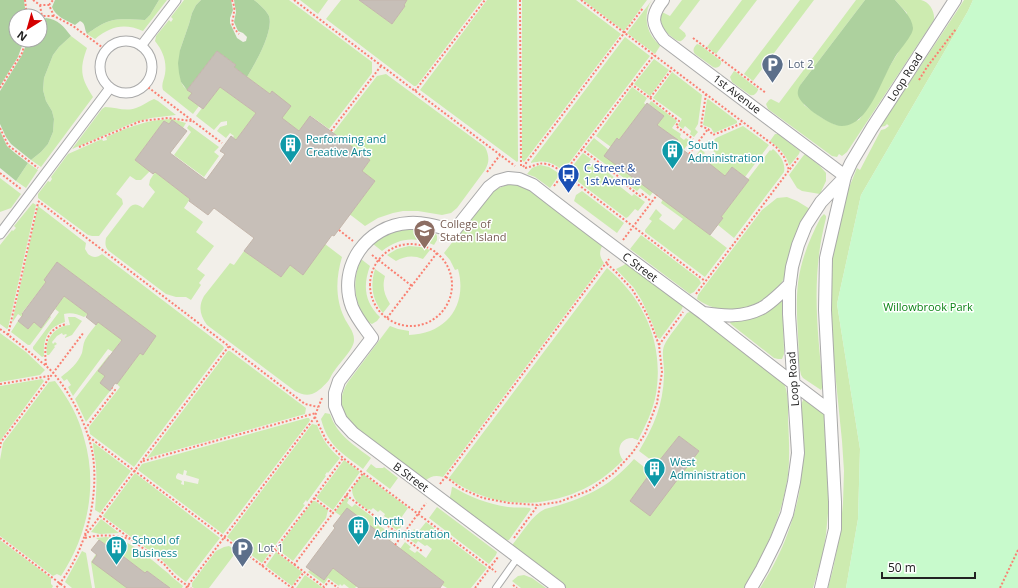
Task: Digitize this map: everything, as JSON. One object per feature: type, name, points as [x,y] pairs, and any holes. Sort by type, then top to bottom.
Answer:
[{"type":"street","points":[[141,46],[176,0]]},
{"type":"street","name":"1st Avenue","points":[[663,0],[655,12],[654,21],[656,29],[664,40],[846,176]]},
{"type":"street","name":"Loop Road","points":[[821,588],[835,529],[835,502],[826,349],[826,258],[846,176],[851,163],[955,0]]},
{"type":"street","points":[[132,41],[141,46],[147,51],[151,58],[151,75],[148,82],[134,92],[117,92],[110,88],[103,80],[100,72],[102,55],[115,43],[132,41]]},
{"type":"street","points":[[0,234],[110,88]]},
{"type":"street","name":"Loop Road","points":[[751,588],[776,541],[787,514],[794,482],[798,453],[789,314],[792,267],[798,245],[806,225],[821,202],[846,176]]},
{"type":"street","name":"C Street","points":[[372,338],[352,307],[348,291],[349,277],[353,262],[367,240],[376,233],[390,226],[409,223],[429,224],[454,231],[489,187],[508,178],[519,179],[533,185],[830,410]]},
{"type":"street","points":[[702,313],[732,316],[761,309],[771,302],[790,284]]},
{"type":"street","name":"B Street","points":[[372,338],[339,381],[335,394],[335,406],[341,420],[353,433],[559,588]]},
{"type":"lane","points":[[496,588],[518,557]]},
{"type":"path","points":[[33,0],[40,5],[49,5]]},
{"type":"path","points":[[49,5],[53,0]]},
{"type":"path","points":[[232,0],[235,9],[232,24],[234,29],[239,34]]},
{"type":"path","points":[[294,0],[516,166],[521,168],[544,163],[555,167],[706,281]]},
{"type":"path","points":[[416,91],[485,0]]},
{"type":"path","points":[[520,0],[521,168]]},
{"type":"path","points":[[581,0],[776,147],[784,157],[789,170]]},
{"type":"path","points":[[49,5],[54,16]]},
{"type":"path","points":[[521,168],[646,6]]},
{"type":"path","points":[[48,17],[54,16],[73,26],[106,50]]},
{"type":"path","points":[[918,81],[956,29]]},
{"type":"path","points":[[692,38],[766,93]]},
{"type":"path","points":[[0,88],[22,53],[24,48]]},
{"type":"path","points":[[563,173],[654,55]]},
{"type":"path","points":[[332,131],[381,66]]},
{"type":"path","points":[[650,98],[672,69]]},
{"type":"path","points":[[631,84],[680,121],[676,126],[693,139]]},
{"type":"path","points":[[145,85],[222,143]]},
{"type":"path","points":[[706,94],[701,126],[708,129],[713,135],[743,123]]},
{"type":"path","points":[[58,156],[141,121],[168,118],[192,121]]},
{"type":"path","points":[[0,128],[9,146],[46,173]]},
{"type":"path","points":[[689,154],[708,129]]},
{"type":"path","points":[[694,296],[806,147]]},
{"type":"path","points":[[582,149],[619,177],[618,179],[640,196],[642,194],[652,202]]},
{"type":"path","points":[[487,172],[500,155]]},
{"type":"path","points":[[0,173],[305,404],[318,407]]},
{"type":"path","points":[[622,241],[657,195]]},
{"type":"path","points":[[8,335],[38,201]]},
{"type":"path","points":[[339,230],[354,241]]},
{"type":"path","points":[[351,245],[357,237]]},
{"type":"path","points":[[409,243],[425,245],[437,253],[447,263],[453,284],[452,294],[442,313],[434,320],[425,324],[404,326],[387,318],[377,309],[370,294],[370,278],[372,270],[386,251],[393,247],[409,243]]},
{"type":"path","points":[[387,318],[437,253]]},
{"type":"path","points":[[372,255],[412,286]]},
{"type":"path","points":[[439,486],[609,258]]},
{"type":"path","points":[[446,477],[462,489],[483,498],[509,503],[538,505],[559,502],[590,490],[614,473],[633,452],[645,434],[657,403],[662,372],[658,345],[646,313],[632,289],[606,263]]},
{"type":"path","points":[[658,345],[686,307]]},
{"type":"path","points":[[46,366],[45,354],[50,333],[60,325],[67,324]]},
{"type":"path","points":[[0,329],[46,366],[66,390],[75,405],[85,429],[93,456],[94,485],[90,519],[80,550],[72,566],[56,588]]},
{"type":"path","points":[[0,448],[1,442],[84,332]]},
{"type":"path","points":[[84,538],[229,346]]},
{"type":"path","points":[[0,384],[51,376]]},
{"type":"path","points":[[85,429],[115,390],[112,388]]},
{"type":"path","points":[[187,587],[316,415],[323,396]]},
{"type":"path","points":[[142,461],[316,415]]},
{"type":"path","points":[[316,415],[326,440],[343,458],[500,575]]},
{"type":"path","points":[[88,437],[292,588],[304,572]]},
{"type":"path","points":[[262,566],[343,458]]},
{"type":"path","points":[[294,565],[363,472]]},
{"type":"path","points":[[346,495],[422,551]]},
{"type":"path","points":[[314,498],[333,513]]},
{"type":"path","points":[[395,545],[428,500]]},
{"type":"path","points":[[514,537],[538,505]]},
{"type":"path","points":[[100,516],[164,564],[175,577],[190,588]]},
{"type":"path","points":[[84,538],[112,536],[132,540]]},
{"type":"path","points":[[0,538],[66,588]]},
{"type":"path","points":[[274,550],[324,587],[329,581],[338,588]]},
{"type":"path","points":[[1000,588],[1018,550]]},
{"type":"path","points":[[475,588],[500,554]]},
{"type":"path","points":[[513,585],[517,588]]},
{"type":"green space","points":[[0,0],[24,0],[25,8],[8,8],[8,48],[21,48],[18,57],[0,86]]},
{"type":"green space","points":[[55,0],[159,0],[150,15],[145,20],[114,20],[101,25],[87,34],[82,22],[80,21],[75,25],[56,13],[52,7]]},
{"type":"green space","points":[[159,0],[167,0],[143,31],[130,27],[118,27],[107,31],[95,39],[87,34],[101,25],[114,20],[145,20],[150,15]]},
{"type":"green space","points":[[184,0],[201,0],[196,5],[192,13],[180,50],[181,82],[184,87],[192,93],[199,106],[193,114],[163,90],[162,84],[165,74],[165,61],[155,41],[156,36],[169,20],[171,22],[173,19],[171,17]]},
{"type":"green space","points":[[201,0],[231,0],[233,10],[230,23],[237,38],[243,42],[246,41],[247,37],[238,31],[234,22],[236,12],[234,0],[254,0],[269,16],[269,30],[263,47],[247,77],[234,67],[236,65],[217,51],[187,90],[181,82],[179,73],[178,63],[180,50],[192,13],[196,5]]},
{"type":"green space","points":[[254,0],[289,0],[372,62],[372,73],[329,129],[311,116],[299,131],[284,120],[283,121],[272,92],[270,94],[247,77],[263,47],[270,22],[268,14]]},
{"type":"green space","points":[[300,0],[328,0],[318,14]]},
{"type":"green space","points":[[341,0],[359,0],[392,24],[405,6],[404,5],[407,0],[482,0],[418,84],[414,86],[326,19]]},
{"type":"green space","points":[[487,0],[517,0],[517,162],[420,90]]},
{"type":"green space","points":[[522,0],[576,0],[621,34],[524,162],[522,160]]},
{"type":"green space","points":[[583,0],[647,0],[624,31]]},
{"type":"green space","points":[[652,0],[649,4],[647,14],[647,25],[651,35],[660,46],[655,54],[627,33]]},
{"type":"green space","points":[[682,0],[700,0],[679,28],[685,33],[686,36],[682,40],[678,41],[666,32],[661,23],[661,16],[662,12],[670,16]]},
{"type":"green space","points":[[742,0],[757,0],[716,54],[707,47]]},
{"type":"green space","points":[[800,0],[814,0],[753,81],[744,74]]},
{"type":"green space","points":[[856,0],[865,0],[801,84],[804,105],[822,118],[836,125],[859,120],[869,106],[888,69],[901,48],[907,13],[895,0],[924,1],[931,8],[934,14],[934,20],[847,152],[842,156],[839,154],[837,157],[832,156],[768,109],[766,104],[771,99],[779,103]]},
{"type":"green space","points":[[865,0],[895,0],[909,16],[913,28],[908,39],[890,66],[866,112],[851,124],[838,126],[814,113],[808,108],[800,99],[798,91],[801,84]]},
{"type":"green space","points":[[964,0],[973,0],[861,195],[837,304],[860,449],[858,519],[846,588],[828,588],[840,534],[844,471],[829,312],[832,252],[846,195],[857,168],[860,170],[881,130],[889,126],[887,124],[880,127]]},
{"type":"green space","name":"Willowbrook Park","points":[[973,0],[1018,0],[1018,588],[846,588],[858,519],[860,449],[837,304],[861,195]]},
{"type":"green space","points":[[48,18],[57,22],[71,36],[53,55],[44,78],[43,90],[54,119],[53,132],[48,144],[31,160],[11,144],[0,124],[0,91],[25,48],[48,48]]},
{"type":"green space","points":[[71,36],[87,48],[84,56],[82,74],[93,97],[41,167],[31,160],[48,144],[53,132],[54,119],[43,90],[44,78],[53,55]]},
{"type":"green space","points":[[625,37],[650,56],[563,171],[548,162],[531,163],[531,162]]},
{"type":"green space","points":[[697,44],[721,61],[719,67],[713,67],[695,54],[694,49]]},
{"type":"green space","points":[[654,59],[669,70],[650,96],[634,84]]},
{"type":"green space","points":[[734,71],[758,89],[756,94],[750,95],[732,82],[730,77]]},
{"type":"green space","points":[[672,72],[702,95],[698,124],[695,129],[698,132],[694,137],[690,134],[691,131],[685,126],[683,129],[678,125],[682,119],[653,98]]},
{"type":"green space","points":[[386,74],[485,147],[488,158],[487,167],[457,208],[451,213],[442,215],[418,211],[403,211],[378,218],[365,226],[348,213],[351,213],[375,181],[362,171],[370,160],[333,133],[377,76]]},
{"type":"green space","points":[[220,87],[256,113],[236,140],[230,133],[226,138],[217,131],[220,127],[227,125],[227,121],[221,122],[214,130],[196,116]]},
{"type":"green space","points":[[632,87],[647,98],[644,103],[646,105],[619,140],[617,138],[611,147],[596,136]]},
{"type":"green space","points":[[154,99],[176,115],[151,118],[135,122],[72,149],[105,107],[132,109]]},
{"type":"green space","points":[[708,99],[737,121],[737,123],[714,133],[711,128],[703,125]]},
{"type":"green space","points":[[651,101],[677,121],[672,128],[681,134],[680,137],[684,140],[686,138],[690,141],[683,151],[674,145],[678,140],[657,125],[664,116],[649,104]]},
{"type":"green space","points":[[172,119],[186,123],[183,128],[172,120],[169,124],[164,121],[135,160],[150,171],[141,180],[136,180],[130,176],[116,194],[122,199],[123,204],[99,236],[88,235],[38,198],[38,194],[48,181],[50,182],[52,179],[51,177],[68,154],[102,139],[103,141],[107,140],[106,137],[123,130],[154,121]]},
{"type":"green space","points":[[189,125],[219,147],[214,152],[219,156],[204,177],[174,155],[191,132],[187,128]]},
{"type":"green space","points":[[743,126],[769,145],[745,177],[732,167],[725,176],[705,161],[701,165],[693,159],[701,149],[705,153],[703,155],[710,160],[716,153],[713,151],[715,149],[711,146],[709,149],[704,145],[708,140],[712,142],[716,138]]},
{"type":"green space","points":[[0,131],[7,146],[28,163],[16,181],[0,168]]},
{"type":"green space","points":[[775,134],[778,134],[800,151],[790,165],[782,152],[770,141]]},
{"type":"green space","points":[[594,138],[609,150],[653,192],[650,196],[640,188],[637,191],[623,181],[624,178],[585,149]]},
{"type":"green space","points":[[773,149],[782,159],[784,172],[734,238],[718,225],[723,218],[721,217],[770,150],[771,151]]},
{"type":"green space","points":[[583,153],[591,159],[589,162],[596,167],[598,165],[615,178],[613,181],[632,196],[634,194],[645,202],[638,211],[635,209],[626,218],[568,174]]},
{"type":"green space","points":[[805,154],[826,173],[826,181],[820,194],[802,191],[797,188],[789,175]]},
{"type":"green space","points":[[28,163],[38,170],[26,188],[16,181]]},
{"type":"green space","points":[[540,165],[549,167],[560,174],[550,188],[535,177],[527,174],[532,168]]},
{"type":"green space","points":[[155,172],[190,199],[184,208],[203,222],[196,232],[214,246],[197,269],[205,275],[199,283],[201,285],[191,300],[186,297],[176,297],[166,294],[109,251],[105,244],[106,238],[129,208],[132,205],[136,205],[143,208],[155,192],[149,185]]},
{"type":"green space","points":[[0,178],[21,194],[11,208],[0,212]]},
{"type":"green space","points":[[506,185],[520,185],[532,191],[603,244],[600,254],[604,263],[443,477],[433,476],[425,481],[350,424],[344,413],[342,403],[343,393],[348,382],[390,326],[409,331],[409,335],[422,333],[434,329],[451,316],[457,306],[460,295],[460,282],[458,269],[455,270],[450,260],[444,253],[487,197],[495,190]]},
{"type":"green space","points":[[582,191],[624,223],[617,233],[574,201],[576,195]]},
{"type":"green space","points":[[787,197],[810,209],[785,276],[778,288],[769,297],[758,304],[747,308],[734,310],[709,306],[697,299],[698,295],[762,210],[777,198]]},
{"type":"green space","points":[[663,199],[727,248],[705,277],[645,232],[652,221],[649,219],[656,209],[662,215],[659,219],[674,230],[683,219],[661,203]]},
{"type":"green space","points":[[33,203],[36,205],[7,329],[0,324],[0,245],[12,230],[13,231],[16,228],[14,226]]},
{"type":"green space","points":[[38,206],[86,243],[85,249],[88,254],[95,257],[102,254],[224,348],[134,467],[90,434],[89,427],[120,387],[117,384],[140,353],[143,354],[156,336],[57,262],[44,280],[46,282],[22,313],[26,317],[22,317],[18,314],[12,323]]},
{"type":"green space","points":[[824,214],[826,218],[821,239],[817,281],[817,323],[823,386],[821,390],[801,375],[797,302],[799,274],[806,249],[821,217]]},
{"type":"green space","points":[[418,229],[436,234],[437,240],[434,245],[420,240],[401,241],[394,243],[382,251],[373,244],[396,231]]},
{"type":"green space","points":[[641,235],[699,279],[701,283],[694,292],[690,294],[630,249]]},
{"type":"green space","points":[[325,244],[342,257],[337,287],[338,295],[341,310],[353,333],[354,343],[350,351],[326,384],[314,393],[306,395],[295,391],[207,325],[201,314],[200,307],[204,296],[230,263],[234,265],[244,251],[281,277],[290,265],[302,274]]},
{"type":"green space","points":[[409,246],[421,247],[430,250],[423,259],[409,257],[396,261],[387,255],[397,249]]},
{"type":"green space","points":[[361,259],[370,266],[366,280],[366,293],[371,305],[380,317],[372,324],[368,322],[360,309],[356,296],[355,284]]},
{"type":"green space","points":[[627,262],[683,305],[682,309],[660,339],[657,337],[642,301],[634,288],[616,269]]},
{"type":"green space","points":[[607,268],[632,294],[641,309],[649,324],[657,358],[658,376],[653,406],[638,440],[632,438],[624,440],[620,446],[619,450],[623,460],[605,476],[584,489],[562,497],[539,502],[515,503],[492,499],[470,491],[449,478]]},
{"type":"green space","points":[[375,269],[385,276],[384,290],[390,304],[383,313],[376,303],[372,287]]},
{"type":"green space","points":[[64,296],[88,314],[84,317],[69,313],[64,314],[65,322],[54,327],[48,334],[44,344],[44,356],[42,357],[33,349],[33,347],[59,312],[55,309]]},
{"type":"green space","points":[[781,300],[783,304],[784,354],[782,359],[778,359],[774,358],[730,323],[731,321]]},
{"type":"green space","points":[[692,311],[783,381],[785,386],[788,406],[788,475],[782,505],[766,548],[744,588],[566,588],[513,548],[513,544],[540,512],[594,492],[615,478],[634,459],[649,471],[647,474],[649,475],[630,501],[650,515],[699,451],[679,436],[659,461],[657,460],[655,463],[639,451],[649,433],[660,406],[664,372],[664,346],[687,313]]},
{"type":"green space","points":[[50,316],[51,317],[30,345],[11,332],[18,321],[28,329],[34,322],[41,328]]},
{"type":"green space","points":[[68,317],[75,317],[82,321],[72,335],[65,338],[67,335],[63,335],[62,333],[57,336],[52,342],[53,344],[55,342],[57,344],[54,346],[55,347],[49,355],[47,355],[47,344],[49,339],[55,331],[70,325]]},
{"type":"green space","points":[[98,322],[122,339],[113,352],[108,349],[73,396],[68,387],[71,385],[67,379],[64,381],[61,377],[76,363],[82,353],[85,340]]},
{"type":"green space","points":[[0,333],[26,352],[45,370],[40,375],[0,382]]},
{"type":"green space","points":[[228,351],[306,408],[305,414],[147,458]]},
{"type":"green space","points":[[109,355],[98,371],[105,376],[110,391],[86,422],[75,399]]},
{"type":"green space","points":[[42,379],[44,381],[0,441],[0,386]]},
{"type":"green space","points":[[55,381],[69,401],[76,415],[84,438],[90,474],[90,492],[84,527],[78,544],[61,576],[57,574],[53,576],[0,536],[0,460],[3,443],[49,382]]},
{"type":"green space","points":[[804,399],[825,414],[829,503],[823,554],[813,588],[760,588],[784,544],[799,494],[802,461],[801,405]]},
{"type":"green space","points":[[325,413],[330,414],[337,428],[352,444],[371,458],[363,469],[342,453],[332,442],[321,419]]},
{"type":"green space","points":[[307,418],[310,420],[223,534],[138,470],[142,464]],"holes":[[[184,470],[187,471],[186,475],[199,479],[198,484],[184,481],[184,485],[181,484],[182,481],[176,478],[178,473],[183,475]]]},
{"type":"green space","points":[[312,424],[317,425],[326,443],[340,458],[328,473],[327,472],[325,475],[326,476],[307,502],[306,500],[303,504],[305,505],[262,563],[227,537]]},
{"type":"green space","points":[[93,443],[131,471],[100,513],[95,510],[96,465]]},
{"type":"green space","points":[[344,460],[360,472],[333,510],[317,497]]},
{"type":"green space","points":[[371,464],[376,468],[384,467],[398,478],[390,489],[366,471]]},
{"type":"green space","points":[[135,473],[220,538],[186,582],[162,560],[103,516]]},
{"type":"green space","points":[[363,474],[408,508],[401,518],[404,521],[398,531],[389,524],[390,523],[387,521],[388,519],[384,516],[385,514],[380,510],[378,512],[373,508],[368,510],[359,504],[353,496],[352,489]]},
{"type":"green space","points":[[452,487],[493,504],[531,509],[509,540],[504,541],[449,500]]},
{"type":"green space","points":[[346,497],[349,499],[347,503],[352,507],[355,504],[382,524],[380,526],[395,534],[390,541],[335,512]]},
{"type":"green space","points":[[313,501],[328,510],[326,518],[293,561],[277,549]]},
{"type":"green space","points":[[437,507],[497,552],[489,564],[429,518]]},
{"type":"green space","points":[[101,519],[119,533],[100,534],[91,532]]},
{"type":"green space","points":[[426,522],[487,568],[471,588],[447,588],[442,585],[444,582],[400,549],[405,542],[411,547],[409,549],[415,553],[417,551],[426,558],[432,549],[418,541],[416,544],[408,538],[414,529],[418,532]]},
{"type":"green space","points":[[106,537],[123,541],[139,550],[183,586],[182,588],[163,588],[165,584],[147,571],[145,573],[107,544],[104,548],[102,547],[105,544],[96,538]]},
{"type":"green space","points":[[0,540],[51,578],[52,588],[0,588]]},
{"type":"green space","points":[[229,546],[237,551],[209,588],[192,587],[192,583],[216,551]]},
{"type":"green space","points":[[82,551],[86,553],[92,588],[72,588],[65,582]]},
{"type":"green space","points":[[276,552],[302,572],[292,586],[266,566]]},
{"type":"green space","points":[[96,554],[127,588],[95,588],[91,562]]},
{"type":"green space","points":[[333,568],[357,586],[355,588],[349,588],[344,584],[342,586],[340,584],[339,586],[328,578],[324,584],[308,572],[310,570],[324,580]]},
{"type":"green space","points":[[305,575],[323,588],[296,588]]},
{"type":"green space","points":[[524,575],[532,578],[546,588],[521,588],[512,581],[518,576]]},
{"type":"building","points":[[359,0],[407,0],[404,5],[405,6],[392,24]]},
{"type":"building","name":"Performing and Creative Arts","points":[[217,51],[236,65],[234,67],[247,77],[270,94],[272,91],[291,106],[282,118],[299,131],[310,116],[370,160],[362,171],[375,181],[334,236],[332,235],[303,275],[290,265],[281,277],[244,251],[254,238],[214,208],[208,215],[155,172],[153,174],[135,160],[164,121],[169,124],[172,120],[187,131],[170,153],[206,180],[225,154],[220,151],[231,136],[236,140],[256,113],[220,87],[203,109],[188,98],[192,93],[187,90]]},
{"type":"building","name":"South Administration","points":[[647,103],[664,116],[657,125],[678,140],[675,144],[702,164],[705,160],[725,176],[732,167],[749,180],[721,217],[723,218],[710,235],[604,156],[617,138],[619,140]]},
{"type":"building","points":[[57,262],[156,336],[143,355],[140,353],[110,391],[100,383],[105,376],[98,371],[122,340],[98,322],[96,325],[86,317],[88,314],[64,296],[41,328],[34,322],[28,329],[18,321],[46,282],[44,280]]},
{"type":"building","name":"West Administration","points":[[679,436],[699,451],[650,516],[630,501],[649,475],[647,474],[657,460],[659,461]]},
{"type":"building","name":"North Administration","points":[[347,508],[444,582],[440,588],[359,588],[333,568],[324,580],[306,567],[335,528],[333,526]]},
{"type":"building","name":"School of Business","points":[[99,540],[106,545],[107,544],[145,573],[147,571],[170,588],[127,588],[92,562],[97,555],[91,550]]},
{"type":"place","name":"Lot 2","points":[[773,84]]},
{"type":"place","name":"Performing and Creative Arts","points":[[291,164]]},
{"type":"place","name":"South Administration","points":[[672,170]]},
{"type":"place","name":"C Street & 1st Avenue","points":[[568,194]]},
{"type":"place","name":"College of Staten Island","points":[[425,250]]},
{"type":"place","name":"West Administration","points":[[655,488]]},
{"type":"place","name":"North Administration","points":[[359,546]]},
{"type":"place","name":"School of Business","points":[[117,566]]},
{"type":"place","name":"Lot 1","points":[[242,568]]}]
